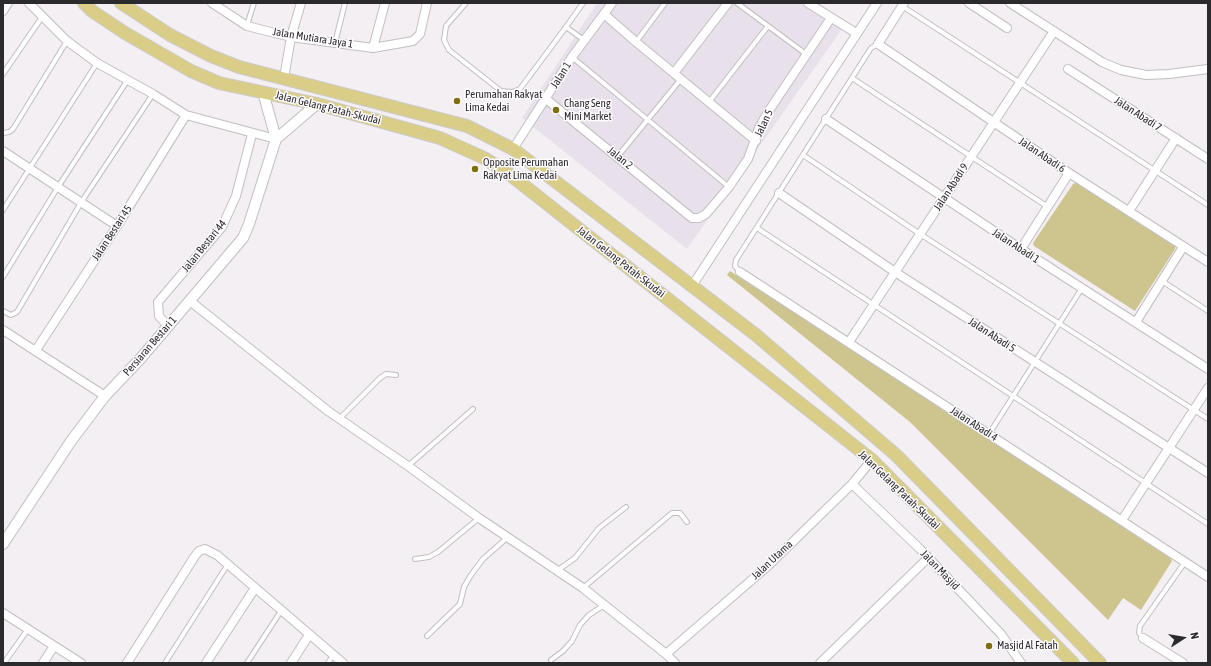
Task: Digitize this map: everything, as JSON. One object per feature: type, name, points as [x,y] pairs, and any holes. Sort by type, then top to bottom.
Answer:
[{"type":"main road","name":"Jalan Gelang Patah-Skudai","points":[[84,3],[92,11],[125,33],[191,72],[219,82],[317,104],[440,138],[484,158],[508,173],[872,460],[1074,663]]},
{"type":"main road","name":"Jalan Gelang Patah-Skudai","points":[[121,3],[170,35],[211,56],[239,67],[467,126],[513,149],[756,335],[896,455],[1100,663]]},
{"type":"street","points":[[3,11],[8,3]]},
{"type":"street","points":[[29,3],[67,41],[97,63],[153,94],[186,115],[252,134],[276,139]]},
{"type":"street","name":"Jalan Mutiara Jaya 1","points":[[212,3],[247,26],[291,37],[373,48],[413,42],[420,34],[427,3]]},
{"type":"street","points":[[284,78],[291,37],[301,3]]},
{"type":"street","points":[[373,48],[385,3]]},
{"type":"street","name":"Jalan 1","points":[[513,149],[572,57],[612,3]]},
{"type":"street","points":[[674,73],[728,3]]},
{"type":"street","points":[[808,3],[856,33]]},
{"type":"street","points":[[692,286],[877,3]]},
{"type":"street","points":[[969,3],[1007,28]]},
{"type":"street","points":[[1010,3],[1102,62],[1121,70],[1146,75],[1169,74],[1208,69]]},
{"type":"street","points":[[878,44],[903,5]]},
{"type":"street","points":[[604,14],[756,141]]},
{"type":"street","name":"Jalan 5","points":[[692,218],[698,218],[706,214],[729,187],[748,160],[760,128],[768,112],[831,18]]},
{"type":"street","name":"Jalan Abadi 9","points":[[849,342],[1054,31]]},
{"type":"street","name":"Jalan Abadi 6","points":[[878,44],[1069,173],[1208,262]]},
{"type":"street","name":"Jalan Abadi 7","points":[[1068,69],[1208,158]]},
{"type":"street","points":[[263,92],[276,139]]},
{"type":"street","name":"Jalan 2","points":[[546,99],[618,156],[692,218]]},
{"type":"street","points":[[276,139],[317,104]]},
{"type":"street","name":"Jalan Bestari 45","points":[[36,350],[118,226],[186,115]]},
{"type":"street","name":"Jalan Abadi 1","points":[[826,119],[1021,249],[1208,369]]},
{"type":"street","name":"Jalan Bestari 44","points":[[168,326],[159,316],[158,302],[222,227],[236,196],[252,134]]},
{"type":"street","points":[[1129,211],[1176,138]]},
{"type":"street","name":"Persiaran Bestari 1","points":[[3,544],[71,440],[105,396],[190,301],[243,238],[249,224],[276,139]]},
{"type":"street","points":[[3,151],[29,170],[82,201],[118,226]]},
{"type":"street","points":[[1021,249],[1069,173]]},
{"type":"street","name":"Jalan Abadi 5","points":[[779,193],[895,272],[1208,473]]},
{"type":"street","points":[[1136,322],[1183,247]]},
{"type":"street","name":"Jalan Abadi 4","points":[[740,272],[1208,577]]},
{"type":"street","points":[[190,301],[328,411],[480,518],[583,588],[666,654],[675,663]]},
{"type":"street","points":[[3,330],[105,396]]},
{"type":"street","points":[[1122,520],[1170,449],[1208,388]]},
{"type":"street","name":"Jalan Utama","points":[[666,654],[769,565],[852,484],[872,460]]},
{"type":"street","name":"Jalan Masjid","points":[[852,484],[928,558],[1002,634],[1021,663]]},
{"type":"street","points":[[127,663],[195,556],[199,551],[205,549],[217,554],[281,611],[343,663]]},
{"type":"street","points":[[820,663],[928,558]]},
{"type":"street","points":[[206,663],[255,588]]},
{"type":"street","points":[[3,613],[80,663]]},
{"type":"street","points":[[291,663],[309,635]]},
{"type":"street","points":[[1143,638],[1183,663]]},
{"type":"street","points":[[43,663],[54,646]]},
{"type":"lane","points":[[247,26],[254,3]]},
{"type":"lane","points":[[335,43],[345,3]]},
{"type":"lane","points":[[466,3],[446,26],[444,40],[449,50],[501,91],[512,92],[520,89],[584,3]]},
{"type":"lane","points":[[636,42],[665,3]]},
{"type":"lane","points":[[737,3],[806,54]]},
{"type":"lane","points":[[903,5],[1208,205]]},
{"type":"lane","points":[[3,74],[42,17]]},
{"type":"lane","points":[[709,103],[768,26]]},
{"type":"lane","points":[[566,27],[584,41]]},
{"type":"lane","points":[[3,133],[10,132],[13,129],[67,41]]},
{"type":"lane","points":[[740,272],[735,266],[736,260],[871,48],[878,44]]},
{"type":"lane","points":[[572,57],[729,187]]},
{"type":"lane","points":[[3,210],[97,63]]},
{"type":"lane","points":[[852,78],[1048,207]]},
{"type":"lane","points":[[618,156],[681,79]]},
{"type":"lane","points":[[3,277],[58,188],[128,81]]},
{"type":"lane","points":[[3,311],[11,315],[17,312],[82,201],[153,94]]},
{"type":"lane","points":[[803,155],[920,234],[1208,419]]},
{"type":"lane","points":[[757,228],[1208,524]]},
{"type":"lane","points":[[1162,281],[1208,312]]},
{"type":"lane","points":[[989,434],[1082,288]]},
{"type":"lane","points":[[340,418],[380,378],[386,374],[396,375]]},
{"type":"lane","points":[[408,466],[472,409]]},
{"type":"lane","points":[[558,570],[575,558],[599,528],[626,507]]},
{"type":"lane","points":[[583,588],[672,513],[680,513],[687,522]]},
{"type":"lane","points":[[415,559],[429,557],[438,552],[480,518]]},
{"type":"lane","points":[[427,636],[460,604],[464,587],[483,559],[508,537]]},
{"type":"lane","points":[[1143,638],[1139,633],[1140,626],[1185,562]]},
{"type":"lane","points":[[164,663],[228,564]]},
{"type":"lane","points":[[550,660],[563,651],[572,640],[580,625],[589,615],[604,605]]},
{"type":"lane","points":[[247,663],[281,611]]},
{"type":"lane","points":[[4,663],[28,629]]},
{"type":"lane","points":[[328,663],[333,655]]},
{"type":"shaded area","points":[[597,3],[818,3],[847,22],[687,249],[522,118]]},
{"type":"shaded area","points":[[1076,183],[1175,246],[1175,249],[1135,311],[1034,246],[1033,243],[1073,184]]},
{"type":"shaded area","points":[[730,271],[1170,558],[1172,561],[1141,610],[1123,598],[1108,620],[910,422],[727,275]]},
{"type":"place","name":"Perumahan Rakyat Lima Kedai","points":[[457,101]]},
{"type":"place","name":"Chang Seng Mini Market","points":[[556,110]]},
{"type":"place","name":"Opposite Perumahan Rakyat Lima Kedai","points":[[475,169]]},
{"type":"place","name":"Masjid Al Fatah","points":[[989,646]]}]
